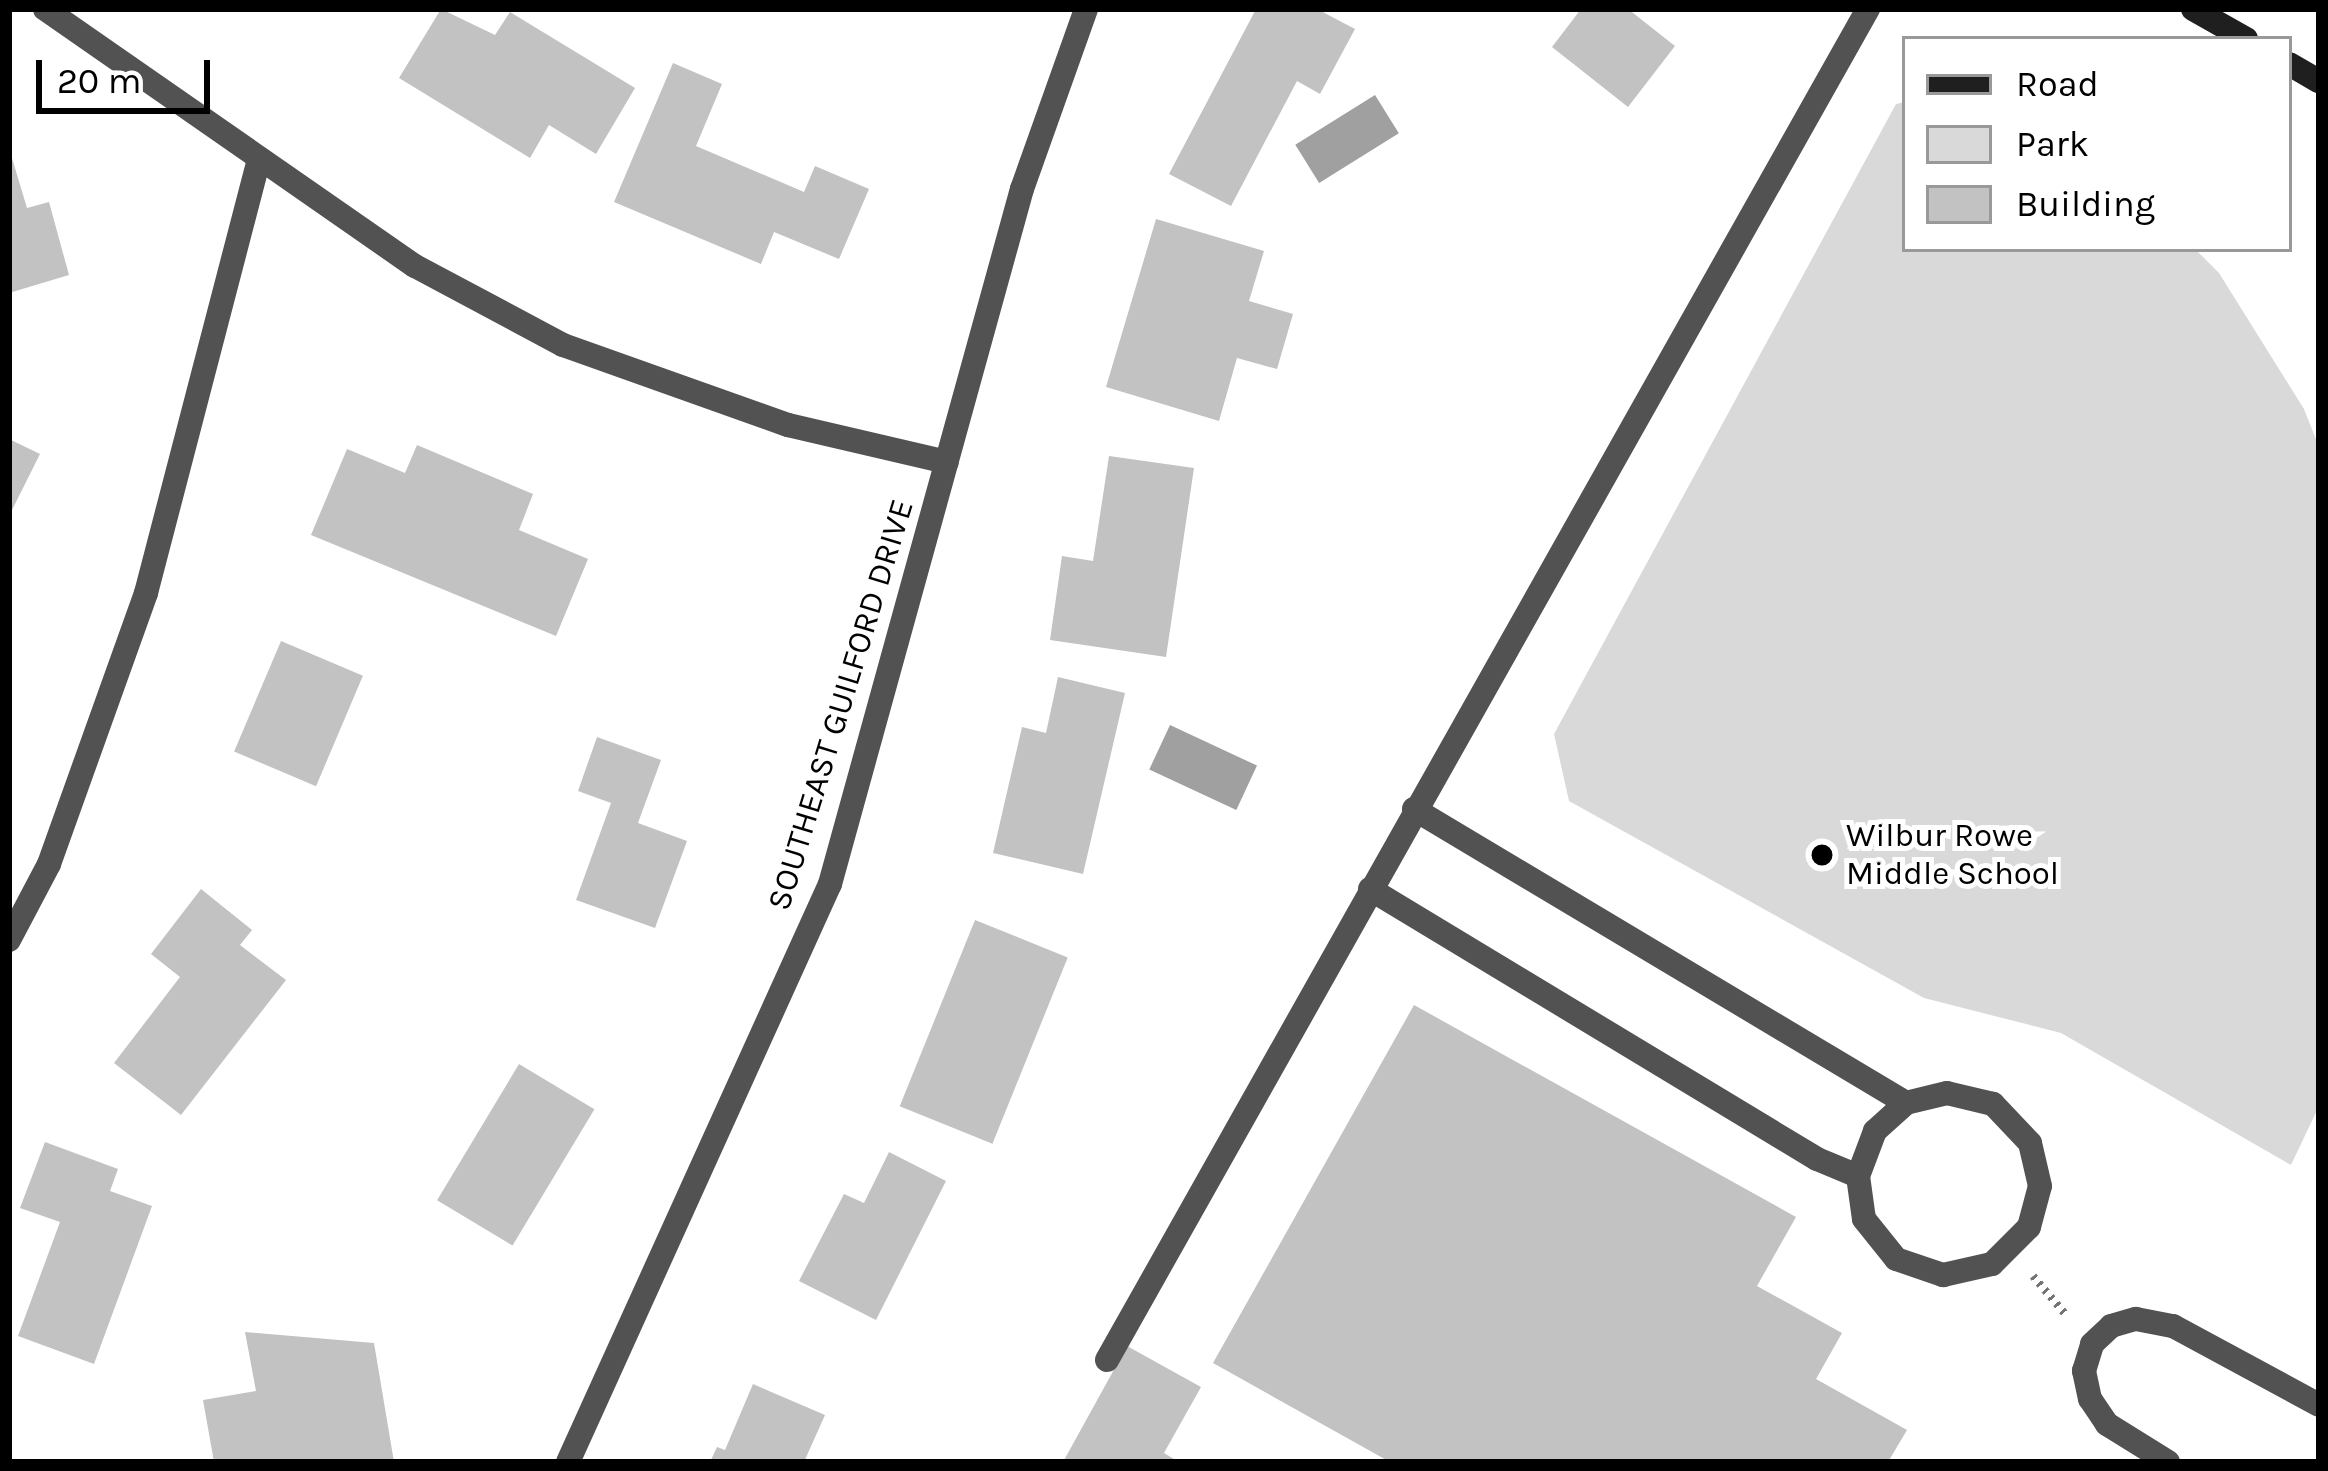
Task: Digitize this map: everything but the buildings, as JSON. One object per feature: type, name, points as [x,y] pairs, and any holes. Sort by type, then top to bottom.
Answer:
[{"type":"main road","points":[[2193,9],[2241,36]]},
{"type":"street","points":[[45,9],[415,266],[563,345],[788,425],[947,462]]},
{"type":"street","name":"SOUTHEAST GUILFORD DRIVE","points":[[568,1462],[830,884],[1022,189],[1086,9]]},
{"type":"street","points":[[1107,1360],[1868,9]]},
{"type":"street","points":[[9,940],[81,783],[146,593],[259,160]]},
{"type":"street","points":[[1414,809],[1906,1103]]},
{"type":"street","points":[[1370,889],[1816,1160],[1858,1176]]},
{"type":"street","points":[[1946,1093],[1993,1104],[2030,1143],[2040,1186],[2029,1227],[1992,1264],[1942,1275],[1896,1258],[1864,1219],[1858,1176],[1875,1131],[1906,1103],[1946,1093]]},
{"type":"street","points":[[2168,1462],[2107,1424],[2090,1399],[2084,1371],[2092,1344],[2111,1326],[2136,1319],[2173,1326],[2319,1405]]},
{"type":"path","points":[[2008,1248],[2092,1344]]},
{"type":"green space","points":[[1902,103],[1902,252],[2198,252],[2219,273],[2304,409],[2319,447],[2319,1106],[2291,1165],[2061,1033],[1924,998],[1569,801],[1554,734],[1896,104]]},
{"type":"shaded area","points":[[1375,95],[1399,133],[1319,183],[1295,145]]},
{"type":"shaded area","points":[[1170,725],[1257,766],[1236,810],[1149,769]]},
{"type":"place","name":"Wilbur Rowe Middle School","points":[[1822,855]]}]
